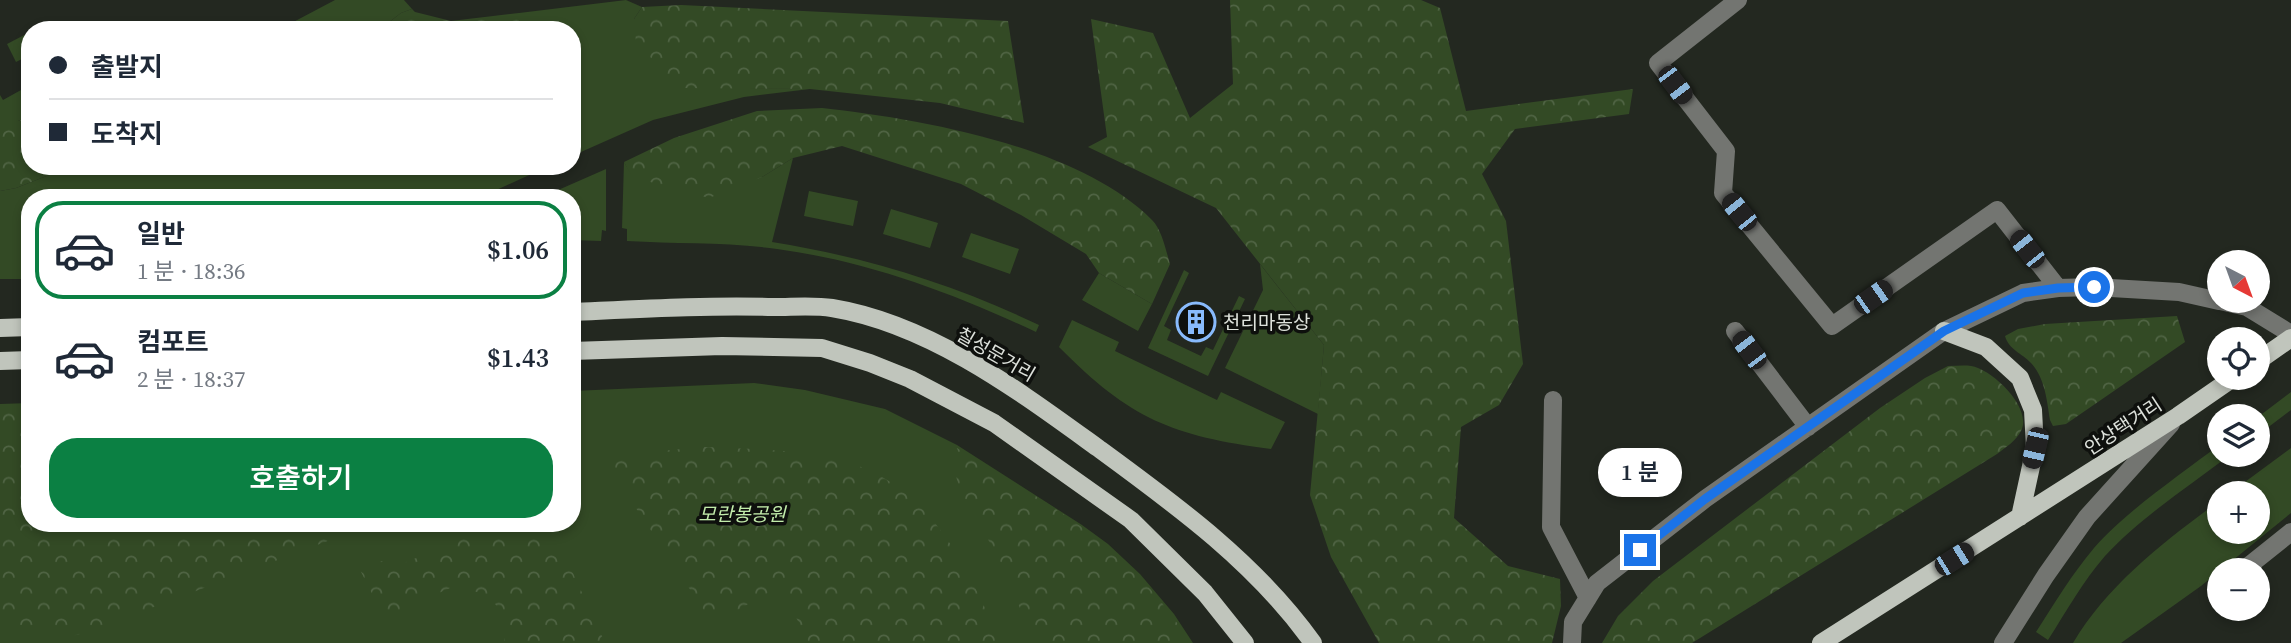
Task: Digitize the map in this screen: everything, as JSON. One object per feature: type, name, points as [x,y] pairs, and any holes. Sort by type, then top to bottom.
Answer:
[{"type":"main road","name":"칠성문거리","points":[[581,312],[723,306],[831,308],[881,321],[924,337],[1022,393],[1157,491],[1242,561],[1313,643]]},
{"type":"main road","points":[[0,328],[21,327]]},
{"type":"main road","points":[[1944,331],[1986,347],[2020,377],[2033,410],[2035,448],[2020,517]]},
{"type":"main road","points":[[2270,352],[2291,336]]},
{"type":"main road","points":[[581,351],[722,346],[822,348],[910,379],[994,423],[1131,520],[1205,593],[1245,643]]},
{"type":"main road","points":[[0,361],[21,360]]},
{"type":"main road","name":"안상택거리","points":[[1821,643],[2216,390]]},
{"type":"street","points":[[1738,0],[1658,63],[1726,151],[1723,193],[1832,326],[1997,210],[2058,288]]},
{"type":"street","points":[[1572,643],[1573,622],[1597,583],[1705,499],[1944,331],[2023,293],[2058,288],[2094,287],[2179,292],[2207,298]]},
{"type":"street","points":[[2256,313],[2291,336]]},
{"type":"street","points":[[1735,331],[1808,426]]},
{"type":"street","points":[[1553,400],[1551,527],[1588,598]]},
{"type":"street","points":[[2003,643],[2087,517],[2178,416]]},
{"type":"street","points":[[2258,558],[2291,532]]},
{"type":"green space","points":[[335,0],[404,0],[412,9],[391,21],[295,21]]},
{"type":"green space","points":[[626,0],[642,7],[634,19],[681,87],[810,89],[744,97],[653,120],[581,152],[581,21],[519,21],[519,13]]},
{"type":"green space","points":[[1230,0],[1421,0],[1440,8],[1466,111],[1633,89],[1629,114],[1515,129],[1482,174],[1506,221],[1523,364],[1499,405],[1461,427],[1454,518],[1508,566],[1560,579],[1561,606],[1552,643],[1379,643],[1331,557],[1310,495],[1324,345],[1216,208],[1088,147],[1107,137],[1091,19],[1153,33],[1190,118],[1233,84]]},
{"type":"green space","points":[[681,5],[1008,21],[1024,123],[940,103],[810,89],[681,88],[636,43],[634,19],[642,7]]},
{"type":"green space","points":[[412,9],[451,21],[391,21]]},
{"type":"green space","points":[[519,13],[519,21],[451,21]]},
{"type":"green space","points":[[21,37],[21,60],[16,62],[7,44]]},
{"type":"green space","points":[[21,90],[21,120],[0,121],[0,95],[3,100]]},
{"type":"green space","points":[[822,108],[951,129],[1042,155],[1084,173],[1121,195],[1152,220],[1158,229],[1170,264],[1152,304],[1099,273],[1086,254],[1021,215],[961,184],[842,146],[793,158],[762,177],[709,198],[632,177],[624,162],[674,138],[757,111]]},
{"type":"green space","points":[[21,120],[21,175],[49,175],[16,188],[0,191],[0,121]]},
{"type":"green space","points":[[793,158],[772,242],[875,264],[942,285],[1039,325],[1036,332],[909,280],[811,254],[721,244],[627,241],[627,229],[622,228],[624,162],[633,177],[762,177]]},
{"type":"green space","points":[[606,169],[606,231],[602,230],[601,241],[581,240],[581,189],[560,189]]},
{"type":"green space","points":[[49,175],[529,175],[499,189],[21,189],[21,279],[0,279],[0,191],[16,188]]},
{"type":"green space","points":[[809,191],[858,201],[853,226],[804,216]]},
{"type":"green space","points":[[891,209],[938,223],[930,248],[883,234]]},
{"type":"green space","points":[[971,233],[1019,249],[1010,274],[962,257]]},
{"type":"green space","points":[[1260,264],[1324,345],[1318,414],[1225,368],[1263,290]]},
{"type":"green space","points":[[1184,270],[1189,273],[1164,326],[1171,330],[1167,340],[1201,356],[1206,347],[1213,350],[1239,296],[1245,299],[1208,376],[1148,348]]},
{"type":"green space","points":[[1099,273],[1152,304],[1138,331],[1082,300]]},
{"type":"green space","points":[[2177,316],[2185,342],[2066,424],[2053,426],[2045,390],[2036,369],[2009,345],[2005,336],[2018,329],[2045,324]]},
{"type":"green space","points":[[1072,320],[1119,342],[1115,351],[1217,400],[1221,392],[1285,422],[1271,449],[1206,438],[1179,430],[1131,407],[1084,372],[1059,347]]},
{"type":"green space","points":[[1948,366],[1980,369],[2008,391],[2016,401],[2023,422],[2014,441],[1692,643],[1602,643],[1618,616],[1653,581],[1880,408]]},
{"type":"green space","name":"모란봉공원","points":[[754,383],[805,390],[885,409],[957,445],[1108,544],[1140,574],[1174,614],[1193,643],[0,643],[0,404],[21,403],[21,532],[581,532],[581,391]]},
{"type":"green space","points":[[2291,392],[2291,410],[2270,426],[2270,408]]},
{"type":"green space","points":[[0,409],[21,409],[21,532],[351,532],[85,633],[61,635],[0,620]]},
{"type":"green space","points":[[704,447],[812,454],[847,462],[877,474],[903,491],[925,511],[944,534],[975,587],[1001,643],[804,643],[808,641],[780,586],[713,624],[608,466],[643,454]]},
{"type":"green space","points":[[957,448],[1052,507],[1106,546],[1152,591],[1191,643],[1033,643],[1003,567],[961,492],[956,478]]},
{"type":"green space","points":[[2291,448],[2291,513],[2270,530],[2270,481],[2246,481],[2265,467],[2270,467],[2270,463]]},
{"type":"green space","points":[[2207,454],[2207,467],[2214,467],[2165,503],[2105,556],[2048,640],[2036,632],[2094,548],[2154,494]]},
{"type":"green space","points":[[2207,510],[2207,544],[2253,544],[2236,558],[2207,558],[2207,581],[2121,643],[2073,643],[2120,583]]},
{"type":"green space","points":[[451,532],[552,532],[605,643],[504,643],[508,619],[488,596],[457,585],[384,617],[359,568],[389,559],[404,563],[438,549],[435,538]]},
{"type":"place","name":"천리마동상","points":[[1196,322]]},
{"type":"route","points":[[1640,550],[1705,499],[1944,331],[2023,293],[2094,287]]}]
